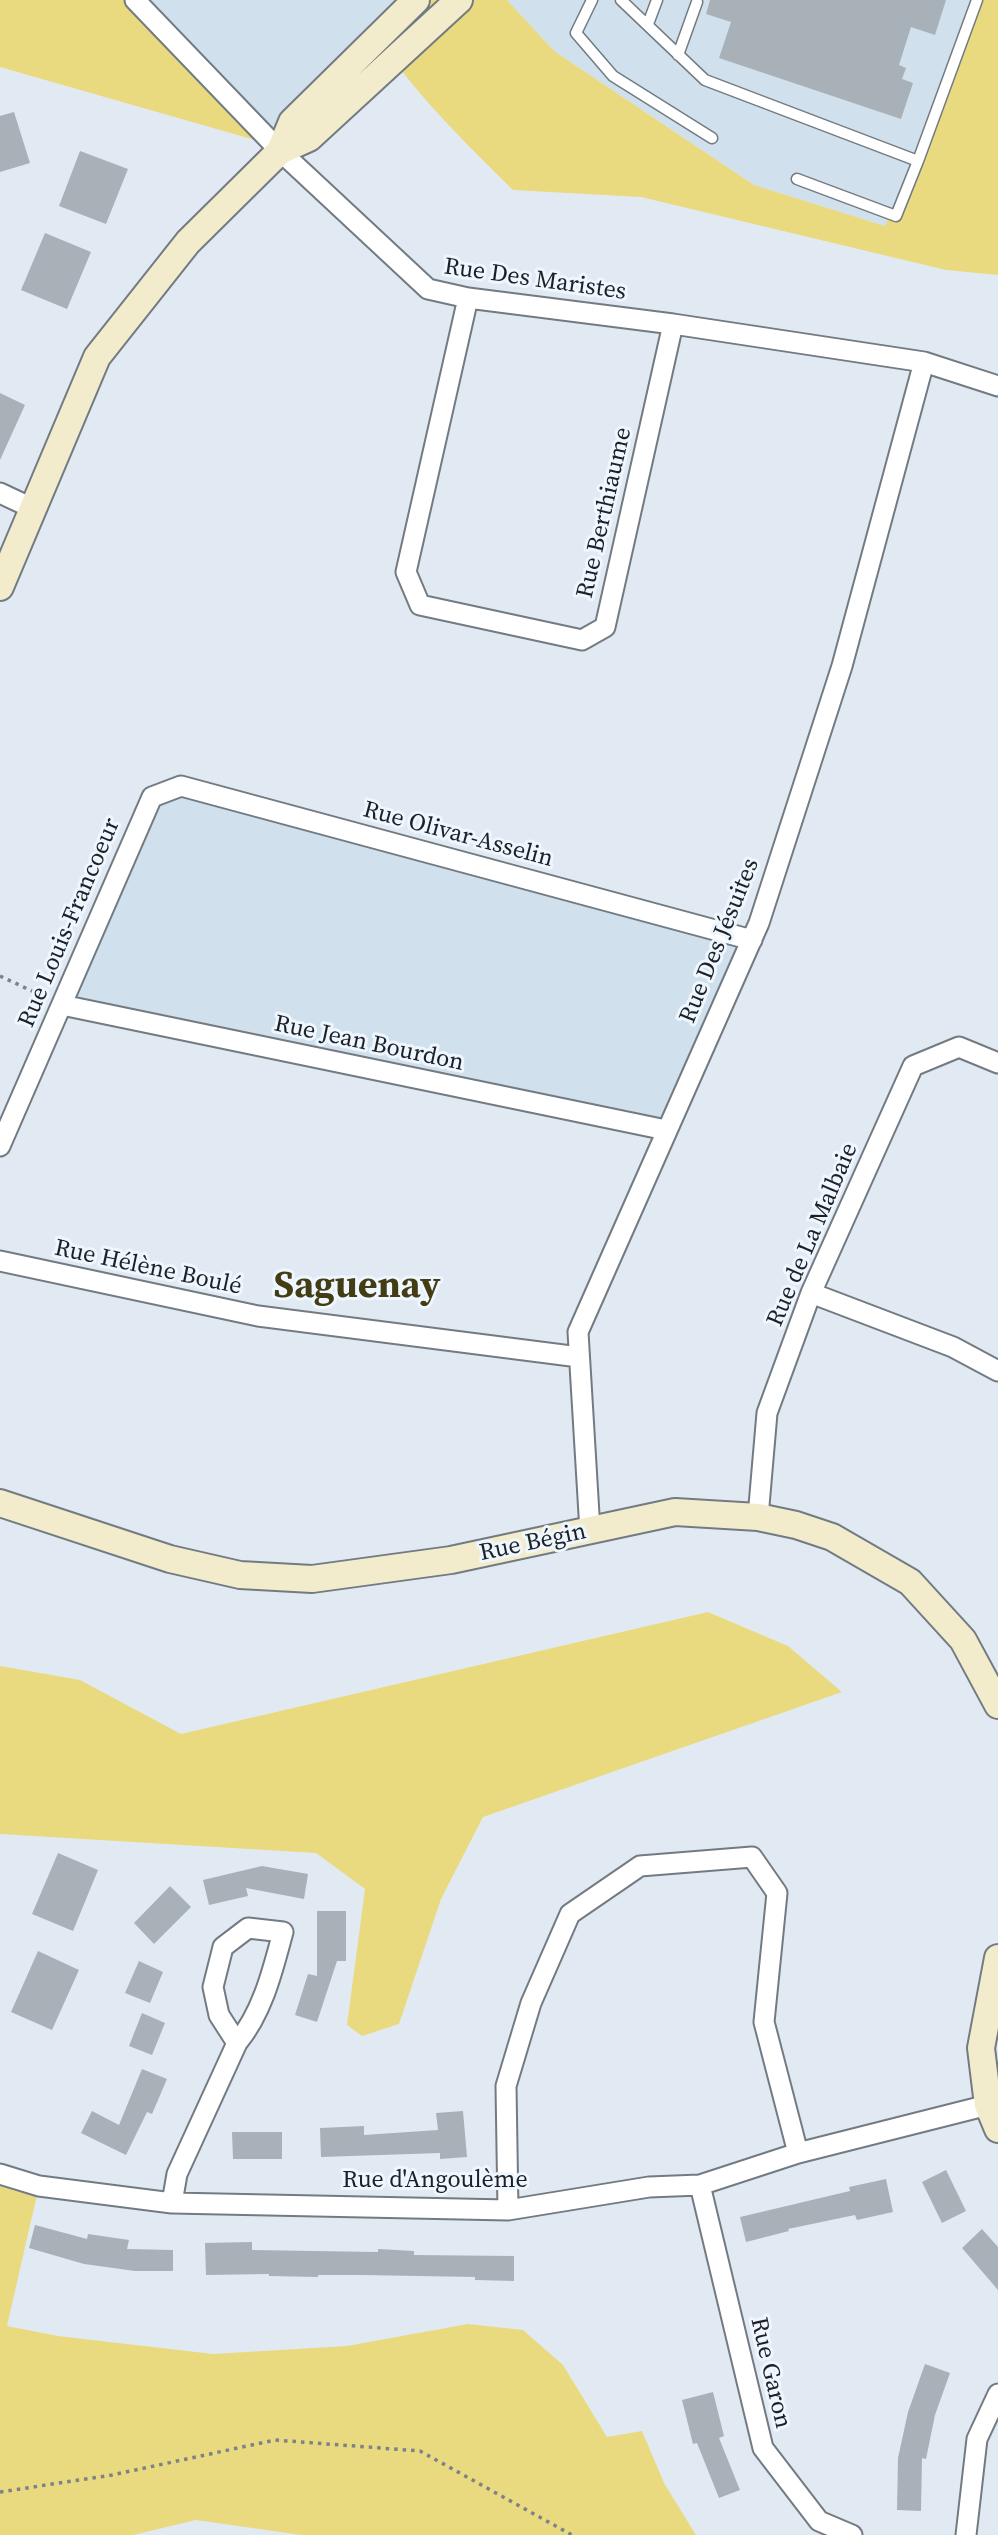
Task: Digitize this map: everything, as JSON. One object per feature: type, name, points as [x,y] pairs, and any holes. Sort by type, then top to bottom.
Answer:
[{"type":"street","name":"Rue Des Maristes","points":[[135,0],[280,151],[428,289],[468,298],[673,324],[924,362],[998,386]]},
{"type":"street","points":[[280,151],[292,122],[416,0]]},
{"type":"street","points":[[0,587],[97,357],[188,242],[280,151],[309,138],[459,0]]},
{"type":"street","name":"Rue Berthiaume","points":[[468,298],[406,572],[420,605],[582,640],[605,627],[673,324]]},
{"type":"street","name":"Rue Des Jésuites","points":[[590,1531],[578,1332],[752,940],[842,666],[924,362]]},
{"type":"street","points":[[0,493],[34,509]]},
{"type":"street","name":"Rue Olivar-Asselin","points":[[152,797],[181,786],[752,940]]},
{"type":"street","name":"Rue Louis-Francoeur","points":[[0,1146],[152,797]]},
{"type":"street","name":"Rue Jean Bourdon","points":[[62,1004],[666,1130]]},
{"type":"street","name":"Rue de La Malbaie","points":[[758,1517],[767,1413],[811,1293],[913,1066],[959,1047],[998,1063]]},
{"type":"street","name":"Rue Hélène Boulé","points":[[0,1261],[258,1316],[579,1357]]},
{"type":"street","points":[[811,1293],[996,1364]]},
{"type":"street","name":"Rue Bégin","points":[[0,1503],[170,1559],[240,1575],[312,1579],[451,1560],[676,1513],[758,1517],[796,1525],[832,1537],[911,1582],[963,1640],[998,1705]]},
{"type":"street","points":[[508,2210],[506,2086],[531,2003],[570,1914],[640,1866],[752,1857],[777,1893],[764,2022],[798,2153]]},
{"type":"street","points":[[172,2203],[177,2174],[237,2043],[244,2035],[270,1979],[283,1932],[248,1928],[223,1947],[214,1987],[219,2015],[237,2043]]},
{"type":"street","points":[[998,1958],[981,2048],[988,2105],[998,2129]]},
{"type":"street","name":"Rue d'Angoulème","points":[[0,2174],[39,2186],[172,2203],[508,2210],[649,2187],[700,2185],[798,2153],[988,2105]]},
{"type":"street","name":"Rue Garon","points":[[700,2185],[763,2448],[819,2521],[852,2535]]},
{"type":"street","points":[[966,2535],[977,2439],[998,2394]]},
{"type":"lane","points":[[592,0],[576,33],[613,76],[712,138]]},
{"type":"lane","points":[[621,0],[705,80],[918,161]]},
{"type":"lane","points":[[648,24],[657,0]]},
{"type":"lane","points":[[797,180],[896,216],[977,0]]},
{"type":"lane","points":[[678,55],[697,2]]},
{"type":"path","points":[[0,976],[62,1004]]},
{"type":"path","points":[[0,2492],[112,2475],[275,2440],[420,2451],[572,2535]]},
{"type":"shaded area","points":[[0,0],[126,0],[255,140],[0,67]]},
{"type":"shaded area","points":[[141,0],[412,0],[271,139]]},
{"type":"shaded area","points":[[416,0],[507,0],[554,51],[754,185],[885,226],[924,140],[974,0],[998,0],[998,275],[946,270],[641,197],[513,190],[424,98],[378,37]]},
{"type":"shaded area","points":[[507,0],[974,0],[924,140],[885,226],[754,185],[554,51]]},
{"type":"shaded area","points":[[158,793],[183,794],[745,934],[667,1132],[58,1007]]},
{"type":"shaded area","points":[[708,1612],[788,1646],[842,1692],[483,1817],[441,1899],[399,2024],[362,2036],[347,2025],[365,1889],[316,1853],[0,1834],[0,1666],[80,1680],[181,1734]]},
{"type":"shaded area","points":[[0,2174],[39,2186],[7,2326],[58,2336],[213,2354],[347,2346],[468,2324],[523,2330],[563,2365],[607,2437],[642,2431],[664,2483],[696,2535],[301,2535],[196,2520],[133,2535],[0,2535]]},
{"type":"building","points":[[710,0],[946,0],[935,35],[911,27],[899,65],[906,68],[902,79],[913,83],[901,119],[719,58],[731,22],[706,14]]},
{"type":"building","points":[[14,112],[30,163],[0,172],[0,116]]},
{"type":"building","points":[[80,151],[128,169],[106,224],[59,206]]},
{"type":"building","points":[[45,233],[91,252],[67,309],[21,290]]},
{"type":"building","points":[[0,393],[25,405],[0,460]]},
{"type":"building","points":[[58,1853],[98,1870],[73,1931],[32,1914]]},
{"type":"building","points":[[262,1866],[308,1874],[304,1899],[246,1888],[248,1896],[209,1905],[203,1880]]},
{"type":"building","points":[[170,1886],[191,1907],[154,1944],[134,1923]]},
{"type":"building","points":[[317,1911],[346,1911],[346,1961],[337,1961],[317,2022],[295,2015],[308,1974],[317,1976]]},
{"type":"building","points":[[38,1951],[79,1970],[52,2030],[11,2012]]},
{"type":"building","points":[[139,1961],[163,1972],[150,2003],[125,1993]]},
{"type":"building","points":[[142,2013],[165,2023],[152,2055],[129,2046]]},
{"type":"building","points":[[142,2069],[167,2079],[152,2114],[147,2112],[126,2155],[81,2133],[92,2111],[119,2125]]},
{"type":"building","points":[[463,2111],[467,2157],[440,2159],[440,2153],[321,2157],[320,2128],[364,2126],[364,2135],[438,2130],[436,2113]]},
{"type":"building","points":[[232,2132],[282,2132],[282,2159],[233,2159]]},
{"type":"building","points":[[946,2170],[966,2211],[942,2223],[922,2182]]},
{"type":"building","points":[[886,2179],[893,2212],[857,2220],[855,2215],[788,2229],[789,2231],[746,2242],[740,2217],[850,2191],[849,2187]]},
{"type":"building","points":[[35,2225],[87,2239],[88,2234],[129,2240],[127,2249],[173,2250],[173,2271],[135,2271],[84,2264],[29,2248]]},
{"type":"building","points":[[982,2229],[998,2247],[998,2290],[962,2248]]},
{"type":"building","points":[[252,2242],[252,2250],[378,2252],[378,2249],[414,2251],[414,2255],[514,2256],[514,2281],[475,2280],[475,2277],[206,2275],[205,2243]]},
{"type":"building","points":[[925,2364],[950,2373],[935,2415],[926,2459],[922,2458],[921,2511],[897,2510],[898,2458],[908,2412]]},
{"type":"building","points":[[713,2392],[724,2436],[719,2438],[740,2490],[719,2498],[697,2443],[693,2444],[682,2400]]},
{"type":"district","name":"Saguenay","points":[[357,1287]]}]
